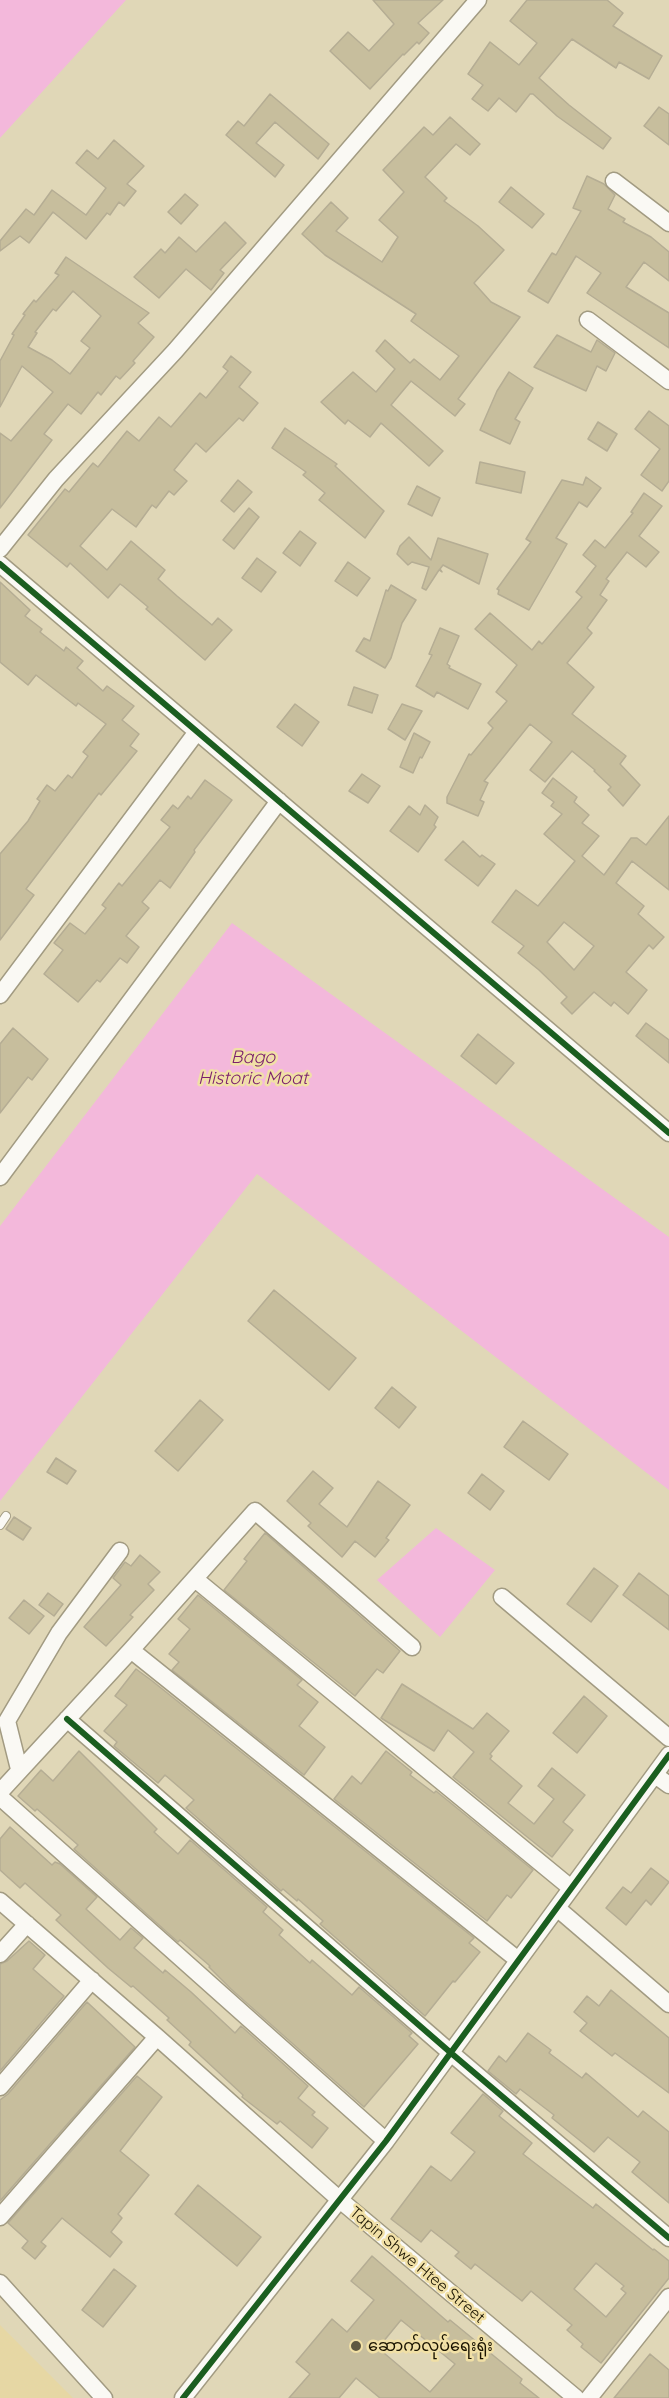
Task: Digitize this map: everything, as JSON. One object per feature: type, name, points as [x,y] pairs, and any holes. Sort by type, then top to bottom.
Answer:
[{"type":"street","points":[[0,549],[56,479],[175,351],[478,0]]},
{"type":"street","points":[[614,181],[669,224]]},
{"type":"street","points":[[588,320],[669,381]]},
{"type":"street","points":[[0,564],[669,1133]]},
{"type":"street","points":[[0,995],[196,733]]},
{"type":"street","points":[[0,1177],[279,801]]},
{"type":"street","points":[[0,1792],[255,1511],[412,1647]]},
{"type":"street","points":[[19,1769],[7,1721],[59,1633],[120,1551]]},
{"type":"street","points":[[195,1579],[571,1888]]},
{"type":"street","points":[[502,1597],[669,1737]]},
{"type":"street","points":[[131,1650],[518,1960]]},
{"type":"street","points":[[67,1719],[451,2053],[669,2238]]},
{"type":"street","points":[[183,2398],[386,2141],[669,1755]]},
{"type":"street","points":[[655,1775],[669,1785]]},
{"type":"street","points":[[0,1797],[386,2141]]},
{"type":"street","name":"Tapin Shwe Htee Street","points":[[0,1901],[340,2200],[576,2398]]},
{"type":"street","points":[[557,1908],[669,2004]]},
{"type":"street","points":[[0,1954],[27,1924]]},
{"type":"street","points":[[0,2087],[92,1980]]},
{"type":"street","points":[[0,2217],[157,2037]]},
{"type":"street","points":[[0,2283],[104,2398]]},
{"type":"street","points":[[589,2398],[669,2297]]},
{"type":"lane","points":[[0,1525],[6,1516]]},
{"type":"shaded area","points":[[0,2325],[73,2398],[0,2398]]},
{"type":"water","points":[[0,0],[126,0],[0,138]]},
{"type":"water","name":"Bago Historic Moat","points":[[232,923],[669,1237],[669,1490],[257,1174],[0,1501],[0,1226]]},
{"type":"water","points":[[436,1528],[495,1570],[440,1637],[377,1580]]},
{"type":"building","points":[[373,0],[443,0],[418,23],[429,33],[419,44],[417,42],[403,54],[370,89],[330,51],[348,32],[369,51],[394,24]]},
{"type":"building","points":[[527,0],[607,0],[623,13],[613,26],[662,56],[649,79],[619,62],[616,68],[572,39],[539,78],[611,138],[603,149],[557,116],[533,94],[530,94],[516,112],[499,98],[488,111],[472,99],[483,85],[468,74],[490,42],[519,65],[537,43],[510,21]]},
{"type":"building","points":[[270,94],[329,144],[318,159],[275,122],[256,143],[284,165],[275,177],[226,135],[238,121],[244,126]]},
{"type":"building","points":[[659,107],[669,114],[669,145],[644,126]]},
{"type":"building","points":[[450,117],[480,144],[470,155],[456,144],[425,177],[447,198],[444,201],[478,226],[504,250],[474,283],[491,302],[520,317],[458,399],[465,404],[455,416],[411,381],[391,405],[443,451],[429,466],[381,423],[370,437],[348,420],[345,424],[321,402],[353,372],[376,392],[395,369],[376,351],[385,340],[410,363],[414,359],[440,380],[459,356],[411,321],[416,314],[325,255],[302,234],[331,202],[348,218],[336,231],[382,262],[398,237],[379,220],[404,192],[383,170],[424,127],[433,135]]},
{"type":"building","points":[[114,140],[144,166],[127,184],[136,191],[124,206],[119,202],[110,215],[107,213],[86,239],[53,212],[29,243],[20,236],[0,251],[0,241],[26,209],[34,215],[52,190],[86,215],[106,188],[76,163],[87,150],[98,159]]},
{"type":"building","points":[[587,176],[604,184],[615,195],[608,209],[625,219],[623,222],[651,237],[669,252],[669,281],[644,262],[626,287],[669,313],[669,348],[587,293],[601,273],[576,256],[548,303],[528,291],[552,253],[556,255],[581,211],[573,208]]},
{"type":"building","points":[[511,187],[544,214],[532,228],[499,202]]},
{"type":"building","points":[[185,194],[198,205],[181,224],[168,212]]},
{"type":"building","points":[[225,222],[246,243],[220,270],[224,273],[211,290],[186,269],[159,298],[134,277],[161,249],[165,253],[179,237],[196,252]]},
{"type":"building","points":[[66,257],[149,313],[138,323],[154,337],[120,379],[116,376],[101,395],[98,392],[81,414],[68,404],[44,434],[52,440],[0,508],[0,433],[11,441],[53,392],[22,366],[0,407],[0,361],[14,335],[12,334],[25,315],[23,314],[59,275],[55,273]],"holes":[[[73,291],[101,316],[81,341],[90,348],[70,374],[52,360],[28,347],[37,333],[35,332],[53,309],[56,311]]]},
{"type":"building","points":[[557,335],[591,352],[597,340],[615,353],[606,371],[597,366],[586,391],[534,367]]},
{"type":"building","points":[[231,356],[251,372],[239,387],[258,403],[243,421],[239,418],[206,452],[196,443],[174,470],[187,481],[174,495],[169,491],[156,508],[152,505],[136,527],[112,509],[80,546],[107,570],[131,541],[165,570],[158,579],[177,596],[212,625],[218,618],[232,630],[205,660],[123,586],[120,584],[108,598],[70,563],[67,567],[28,535],[65,489],[69,492],[93,463],[98,467],[127,431],[139,441],[159,417],[171,427],[200,393],[206,398],[228,371],[223,367]]},
{"type":"building","points":[[509,372],[533,388],[515,419],[520,422],[510,444],[480,430],[497,391]]},
{"type":"building","points":[[649,411],[669,426],[669,481],[662,491],[641,475],[660,449],[635,429]]},
{"type":"building","points":[[598,422],[617,434],[607,451],[588,439]]},
{"type":"building","points":[[285,428],[337,464],[335,466],[384,511],[365,538],[319,500],[325,493],[303,475],[306,472],[272,448]]},
{"type":"building","points":[[480,462],[525,472],[521,493],[476,483]]},
{"type":"building","points":[[586,477],[601,488],[587,507],[579,502],[556,538],[567,544],[529,610],[498,594],[497,589],[531,542],[526,539],[562,480],[583,485]]},
{"type":"building","points":[[238,480],[252,492],[234,512],[221,501]]},
{"type":"building","points":[[417,486],[440,498],[432,516],[408,504]]},
{"type":"building","points":[[644,493],[662,506],[639,536],[659,552],[646,567],[627,552],[606,579],[609,581],[600,595],[607,600],[587,628],[592,633],[567,663],[594,687],[572,714],[626,756],[620,764],[640,785],[623,806],[608,790],[611,787],[572,751],[545,782],[530,770],[552,742],[530,724],[484,781],[488,783],[480,800],[484,802],[478,816],[447,803],[447,797],[469,754],[471,755],[493,728],[488,723],[507,701],[496,692],[517,665],[475,629],[490,613],[532,650],[539,641],[542,644],[582,597],[576,592],[596,566],[583,555],[595,540],[605,548],[633,513],[631,512]]},
{"type":"building","points":[[249,508],[259,517],[234,549],[223,540]]},
{"type":"building","points":[[300,531],[316,543],[300,566],[283,553]]},
{"type":"building","points":[[409,537],[431,560],[438,538],[488,554],[479,584],[443,565],[440,569],[442,572],[439,570],[426,590],[422,588],[429,567],[412,562],[408,565],[397,554],[400,546]]},
{"type":"building","points":[[257,558],[276,572],[261,592],[242,578]]},
{"type":"building","points":[[348,562],[370,578],[357,596],[335,581]]},
{"type":"building","points":[[0,582],[30,610],[25,616],[42,629],[40,632],[64,651],[66,647],[83,661],[77,668],[103,691],[107,686],[134,706],[122,720],[139,734],[130,746],[137,751],[101,795],[99,793],[26,889],[34,895],[0,940],[0,854],[28,821],[40,801],[37,799],[47,785],[55,791],[68,775],[72,778],[88,756],[83,752],[106,724],[78,703],[76,706],[36,675],[28,685],[0,662]]},
{"type":"building","points":[[391,585],[416,600],[402,623],[391,658],[385,668],[356,651],[364,638],[370,641],[386,590],[388,591]]},
{"type":"building","points":[[440,628],[459,636],[447,664],[449,668],[481,684],[468,709],[437,692],[434,697],[416,686],[432,655],[429,654]]},
{"type":"building","points":[[354,687],[378,695],[372,713],[348,705]]},
{"type":"building","points":[[295,704],[319,722],[302,746],[277,727]]},
{"type":"building","points":[[402,704],[422,711],[405,740],[388,729]]},
{"type":"building","points":[[414,733],[430,742],[413,773],[400,767]]},
{"type":"building","points":[[362,774],[380,786],[368,803],[349,791]]},
{"type":"building","points":[[553,778],[577,797],[574,802],[589,815],[582,823],[599,836],[582,856],[604,875],[631,838],[637,838],[646,845],[669,816],[669,890],[632,861],[616,883],[644,906],[638,914],[664,937],[653,949],[649,945],[626,972],[647,990],[628,1014],[614,1002],[611,1006],[594,992],[572,1014],[561,1003],[567,997],[518,953],[524,946],[492,922],[516,890],[538,906],[575,861],[544,834],[562,814],[551,806],[554,802],[542,793]],"holes":[[[564,922],[594,946],[574,970],[547,942]]]},
{"type":"building","points":[[205,780],[232,800],[194,850],[195,852],[170,888],[160,880],[142,902],[149,908],[126,936],[139,947],[127,963],[120,958],[100,982],[97,980],[78,1002],[44,974],[63,950],[54,943],[70,923],[85,934],[106,908],[102,905],[119,883],[122,886],[170,827],[161,820],[173,805],[178,809],[188,796],[191,799]]},
{"type":"building","points":[[425,805],[438,817],[434,825],[436,827],[418,852],[390,831],[409,806],[420,815]]},
{"type":"building","points":[[463,841],[480,857],[482,855],[495,864],[478,886],[445,860]]},
{"type":"building","points":[[646,1023],[669,1040],[669,1063],[636,1036]]},
{"type":"building","points":[[13,1028],[48,1059],[32,1080],[28,1077],[0,1113],[0,1044]]},
{"type":"building","points":[[478,1034],[514,1063],[496,1084],[461,1056]]},
{"type":"building","points":[[274,1290],[356,1358],[329,1390],[248,1321]]},
{"type":"building","points":[[392,1387],[416,1407],[399,1428],[375,1408]]},
{"type":"building","points":[[200,1400],[223,1420],[178,1471],[155,1451]]},
{"type":"building","points":[[523,1421],[568,1454],[549,1480],[504,1447]]},
{"type":"building","points":[[56,1458],[76,1471],[67,1484],[47,1472]]},
{"type":"building","points":[[313,1471],[333,1488],[319,1504],[347,1527],[378,1481],[410,1505],[386,1538],[389,1540],[375,1557],[355,1541],[342,1557],[308,1526],[311,1523],[287,1501]]},
{"type":"building","points":[[482,1474],[504,1491],[490,1510],[468,1493]]},
{"type":"building","points":[[14,1517],[31,1528],[23,1540],[6,1529]]},
{"type":"building","points":[[265,1533],[400,1651],[383,1673],[377,1669],[355,1696],[224,1590],[247,1561],[244,1559]]},
{"type":"building","points":[[140,1555],[160,1572],[148,1584],[154,1590],[130,1615],[133,1617],[106,1646],[84,1627],[121,1585],[113,1578],[125,1562],[131,1566]]},
{"type":"building","points":[[594,1568],[618,1586],[591,1622],[567,1604]]},
{"type":"building","points":[[639,1573],[669,1596],[669,1630],[623,1595]]},
{"type":"building","points":[[48,1593],[63,1604],[54,1616],[39,1605]]},
{"type":"building","points":[[198,1595],[302,1680],[297,1685],[318,1702],[299,1726],[325,1747],[304,1775],[172,1670],[179,1662],[169,1654],[190,1629],[178,1619]]},
{"type":"building","points":[[24,1600],[44,1616],[29,1634],[9,1618]]},
{"type":"building","points":[[136,1669],[474,1938],[469,1943],[480,1952],[425,2016],[320,1924],[323,1921],[298,1899],[297,1901],[283,1889],[281,1891],[186,1808],[194,1800],[165,1775],[158,1783],[114,1746],[117,1742],[104,1731],[127,1705],[115,1696]]},
{"type":"building","points":[[402,1684],[473,1729],[487,1713],[509,1731],[490,1754],[492,1756],[490,1759],[522,1786],[508,1803],[534,1824],[554,1799],[538,1786],[552,1768],[585,1795],[563,1822],[573,1830],[552,1857],[453,1777],[474,1752],[448,1730],[434,1751],[381,1718]]},
{"type":"building","points":[[584,1696],[607,1716],[577,1753],[553,1733]]},
{"type":"building","points":[[79,1751],[157,1829],[154,1832],[178,1854],[190,1840],[267,1907],[263,1912],[283,1930],[279,1935],[310,1963],[312,1960],[352,1995],[359,1987],[412,2033],[409,2036],[418,2044],[364,2107],[231,1989],[210,1966],[180,1940],[178,1942],[74,1849],[78,1845],[37,1809],[35,1811],[18,1796],[41,1770],[53,1781]]},
{"type":"building","points":[[386,1751],[412,1772],[410,1775],[434,1793],[436,1791],[533,1870],[511,1898],[507,1895],[487,1921],[334,1799],[352,1776],[361,1784]]},
{"type":"building","points":[[10,1827],[52,1865],[55,1862],[60,1864],[97,1897],[86,1909],[120,1940],[131,1928],[143,1938],[134,1948],[163,1973],[165,1970],[235,2033],[241,2026],[308,2086],[298,2098],[315,2112],[312,2115],[328,2128],[312,2148],[280,2121],[277,2124],[242,2097],[243,2095],[189,2045],[191,2042],[167,2020],[169,2018],[133,1986],[131,1987],[108,1968],[56,1920],[61,1915],[25,1883],[20,1888],[0,1870],[0,1839]]},
{"type":"building","points":[[651,1868],[669,1882],[651,1905],[646,1900],[626,1925],[606,1908],[623,1887],[631,1893]]},
{"type":"building","points":[[29,1941],[45,1955],[33,1969],[64,1996],[0,2071],[0,1964],[7,1961]]},
{"type":"building","points":[[611,1990],[669,2038],[669,2093],[615,2053],[612,2056],[580,2031],[587,2023],[574,2012],[587,1996],[599,2006]]},
{"type":"building","points":[[87,2002],[135,2047],[0,2201],[0,2100],[8,2094]]},
{"type":"building","points":[[528,2033],[551,2050],[549,2053],[582,2078],[586,2073],[638,2117],[643,2111],[669,2132],[669,2203],[632,2172],[640,2162],[608,2137],[594,2152],[552,2118],[554,2115],[520,2089],[516,2094],[488,2071],[499,2056],[506,2062]]},
{"type":"building","points":[[137,2076],[162,2097],[120,2151],[149,2175],[118,2214],[122,2218],[111,2232],[122,2242],[110,2257],[62,2218],[41,2242],[46,2246],[35,2259],[22,2248],[28,2241],[8,2223]]},
{"type":"building","points":[[483,2094],[503,2111],[499,2116],[532,2143],[523,2154],[593,2208],[596,2204],[669,2261],[669,2278],[601,2363],[581,2347],[583,2344],[567,2330],[572,2325],[531,2291],[522,2301],[475,2264],[471,2269],[455,2256],[459,2252],[431,2230],[421,2242],[391,2219],[431,2166],[451,2181],[475,2152],[451,2133]],"holes":[[[596,2263],[624,2286],[621,2289],[626,2293],[606,2317],[574,2289]]]},
{"type":"building","points":[[198,2185],[261,2237],[237,2266],[175,2214]]},
{"type":"building","points":[[372,2256],[448,2322],[450,2320],[522,2379],[520,2383],[539,2398],[380,2398],[356,2378],[339,2398],[289,2398],[310,2374],[296,2362],[332,2319],[347,2332],[374,2300],[351,2281]],"holes":[[[401,2320],[455,2364],[430,2392],[378,2348]]]},
{"type":"building","points":[[114,2269],[136,2286],[103,2327],[82,2310]]},
{"type":"building","points":[[650,2354],[669,2370],[669,2398],[614,2398]]},
{"type":"cycle path","points":[[0,564],[669,1133]]},
{"type":"cycle path","points":[[67,1719],[451,2053],[669,2238]]},
{"type":"cycle path","points":[[183,2398],[386,2141],[669,1755]]},
{"type":"place","name":"ဆောက်လုပ်ရေးရုံး","points":[[356,2346]]}]
